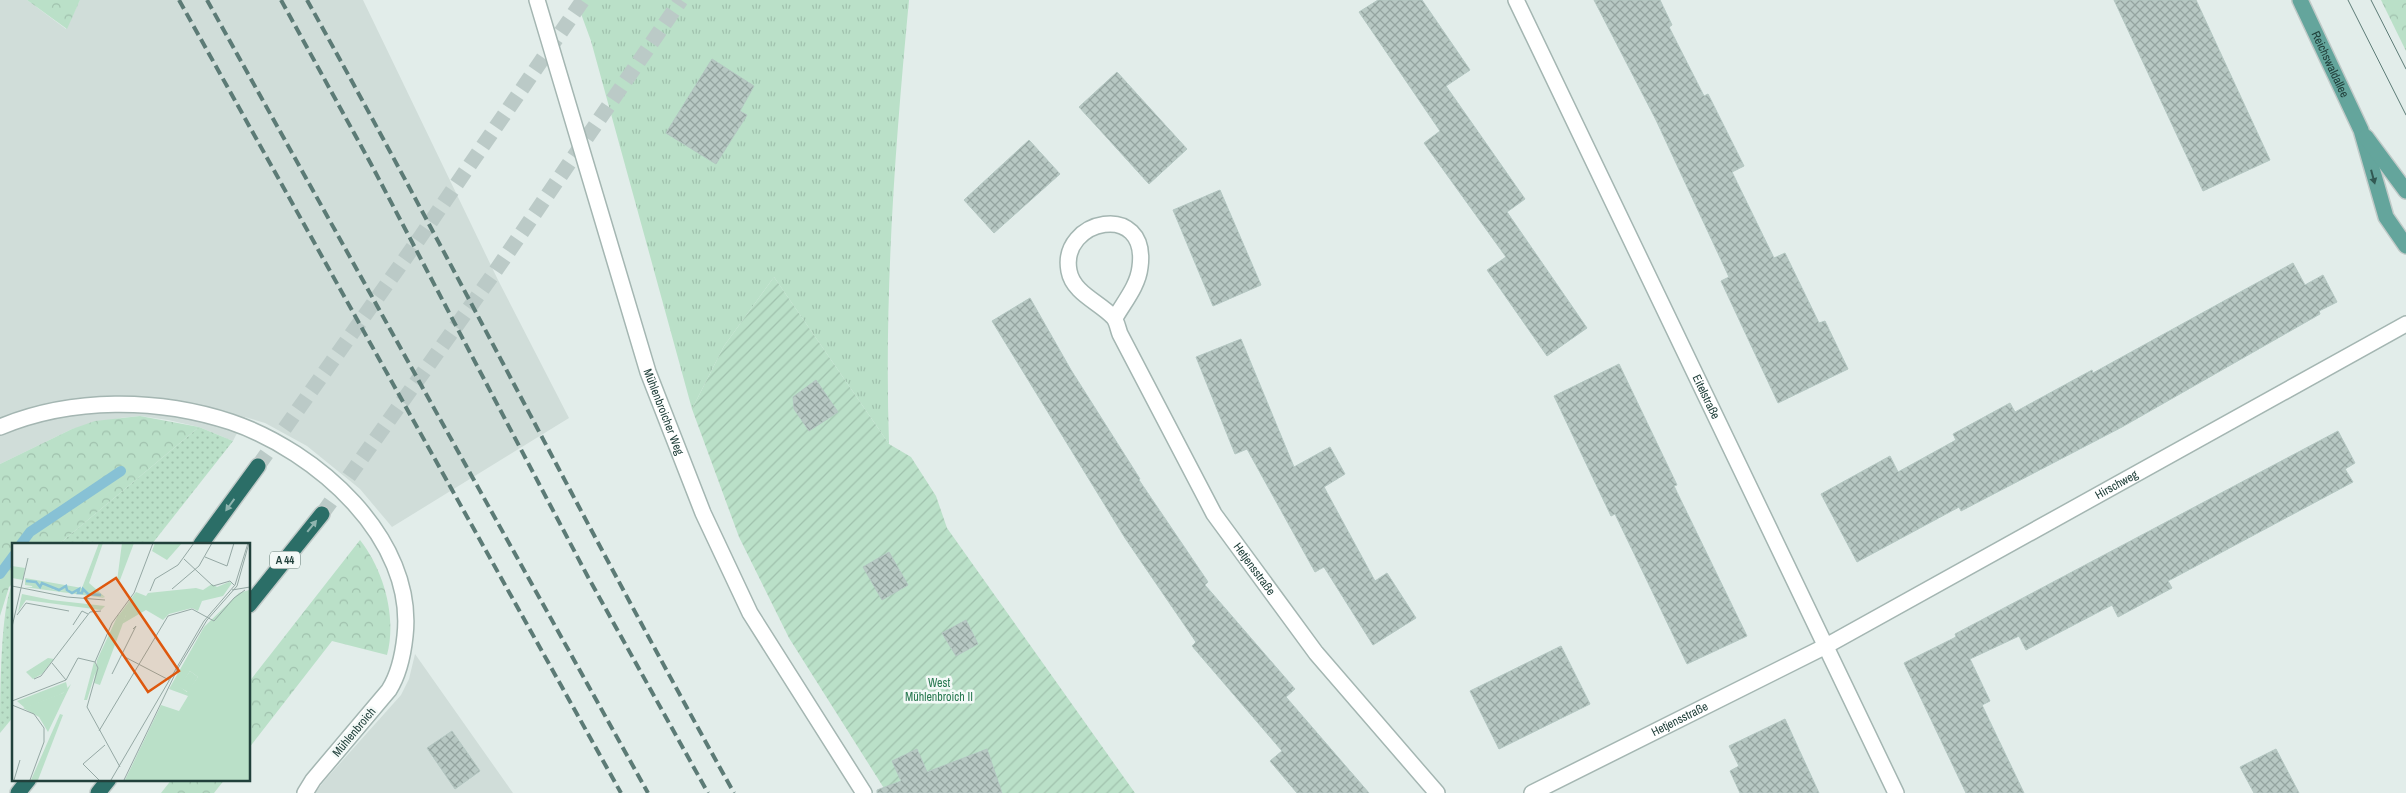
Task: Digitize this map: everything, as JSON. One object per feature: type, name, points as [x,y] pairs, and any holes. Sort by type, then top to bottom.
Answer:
[{"type":"highway","points":[[202,543],[258,466]]},
{"type":"highway","name":"A 44","points":[[250,604],[322,514]]},
{"type":"highway","points":[[18,793],[28,780]]},
{"type":"highway","points":[[98,793],[108,780]]},
{"type":"main road","name":"Reichswaldallee","points":[[2300,0],[2360,130],[2386,217],[2406,246]]},
{"type":"main road","name":"Reichswaldallee","points":[[2360,130],[2406,191]]},
{"type":"street","name":"Mühlenbroicher Weg","points":[[537,0],[648,372],[703,514],[750,613],[864,793]]},
{"type":"street","name":"Eitelstraße","points":[[1516,0],[1896,793]]},
{"type":"street","name":"Hetjensstraße","points":[[1114,318],[1134,288],[1140,268],[1140,248],[1137,236],[1126,228],[1113,224],[1100,224],[1086,230],[1075,244],[1069,258],[1069,271],[1075,284],[1114,318],[1120,334],[1214,514],[1316,653],[1437,793]]},
{"type":"street","name":"Hirschweg","points":[[1826,646],[2406,324]]},
{"type":"street","name":"Mühlenbroich","points":[[0,427],[42,414],[94,406],[140,404],[172,408],[232,423],[257,433],[289,451],[319,472],[349,498],[373,526],[393,558],[400,577],[405,604],[406,631],[399,668],[389,690],[313,780],[305,793]]},
{"type":"street","name":"Hetjensstraße","points":[[1532,793],[1826,646]]},
{"type":"shaded area","points":[[0,0],[27,0],[66,29],[80,0],[363,0],[498,280],[569,418],[392,527],[360,489],[307,446],[265,423],[245,417],[233,441],[199,427],[168,420],[140,416],[120,418],[72,429],[0,464]]},
{"type":"shaded area","points":[[415,654],[513,793],[315,793],[401,695],[409,679]]},
{"type":"green space","points":[[27,0],[80,0],[67,29]]},
{"type":"green space","points":[[576,0],[909,0],[899,110],[889,277],[889,444],[774,277],[724,346],[692,409],[591,41]]},
{"type":"green space","points":[[2381,0],[2406,0],[2406,51]]},
{"type":"green space","name":"West Mühlenbroich II","points":[[774,277],[889,444],[911,457],[936,496],[947,528],[1135,793],[887,793],[789,638],[739,537],[692,409],[724,346]]},
{"type":"green space","points":[[140,416],[199,427],[60,543],[12,543],[12,584],[9,587],[0,616],[0,464],[72,429],[95,421]]},
{"type":"green space","points":[[199,427],[233,441],[153,543],[60,543]]},
{"type":"green space","points":[[360,540],[376,566],[386,595],[390,625],[387,655],[332,641],[250,747],[250,681]]},
{"type":"green space","points":[[12,586],[12,718],[0,733],[3,630],[9,592]]},
{"type":"green space","points":[[171,780],[224,780],[214,793],[161,793]]},
{"type":"building","points":[[1378,0],[1422,0],[1470,70],[1446,86],[1525,199],[1507,212],[1587,328],[1547,356],[1487,270],[1506,257],[1424,143],[1440,131],[1359,12]]},
{"type":"building","points":[[1594,0],[1660,0],[1672,25],[1669,27],[1704,96],[1708,94],[1744,166],[1732,172],[1774,258],[1785,253],[1819,323],[1825,321],[1848,369],[1778,403],[1721,281],[1729,277],[1656,120]]},
{"type":"building","points":[[2114,0],[2196,0],[2270,160],[2203,191]]},
{"type":"building","points":[[712,59],[754,86],[740,111],[747,115],[716,164],[666,133]]},
{"type":"building","points":[[1117,72],[1187,149],[1149,184],[1079,107]]},
{"type":"building","points":[[1029,140],[1060,174],[994,233],[964,200]]},
{"type":"building","points":[[1220,190],[1261,285],[1213,306],[1173,210]]},
{"type":"building","points":[[2293,263],[2305,285],[2323,275],[2337,302],[2319,311],[2320,314],[2122,427],[1961,511],[1959,507],[1857,562],[1821,494],[1890,456],[1898,472],[1956,440],[1953,434],[2010,403],[2015,412],[2092,370],[2093,373]]},
{"type":"building","points":[[1030,298],[1071,370],[1139,480],[1208,582],[1205,585],[1295,689],[1286,697],[1369,793],[1297,793],[1270,761],[1282,751],[1192,646],[1196,642],[1125,538],[992,321]]},
{"type":"building","points":[[1241,339],[1294,467],[1330,447],[1345,474],[1324,487],[1375,581],[1387,573],[1416,618],[1373,645],[1324,567],[1315,572],[1247,449],[1235,454],[1196,357]]},
{"type":"building","points":[[1619,364],[1677,485],[1674,486],[1747,636],[1687,664],[1615,514],[1611,516],[1554,396]]},
{"type":"building","points":[[816,380],[838,412],[809,431],[794,409],[793,397]]},
{"type":"building","points":[[2338,431],[2355,463],[2345,469],[2353,482],[2168,581],[2172,588],[2118,617],[2112,605],[2026,650],[2019,636],[1970,659],[1990,701],[1982,705],[2024,793],[1966,793],[1904,663],[1956,637],[1955,634]]},
{"type":"building","points":[[889,552],[908,585],[882,600],[863,567]]},
{"type":"building","points":[[966,620],[978,644],[956,656],[942,633]]},
{"type":"building","points":[[1561,646],[1590,704],[1499,749],[1470,691]]},
{"type":"building","points":[[1785,719],[1819,793],[1740,793],[1730,771],[1739,766],[1729,746]]},
{"type":"building","points":[[452,731],[480,771],[455,789],[427,748]]},
{"type":"building","points":[[917,749],[927,772],[987,749],[1002,793],[877,793],[877,790],[901,781],[892,761]]},
{"type":"building","points":[[2276,749],[2299,793],[2254,793],[2240,767]]},
{"type":"waterway","points":[[22,543],[30,532],[121,471]]},
{"type":"waterway","points":[[0,574],[12,558]]},
{"type":"tunnel","points":[[258,466],[421,236],[583,0]]},
{"type":"tunnel","points":[[322,514],[492,276],[681,0]]},
{"type":"tram line","points":[[2348,0],[2406,115]]},
{"type":"tram line","points":[[2371,0],[2406,69]]},
{"type":"railway","points":[[179,0],[621,793]]},
{"type":"railway","points":[[207,0],[648,793]]},
{"type":"railway","points":[[281,0],[371,164],[588,577],[708,793]]},
{"type":"railway","points":[[307,0],[734,793]]}]
